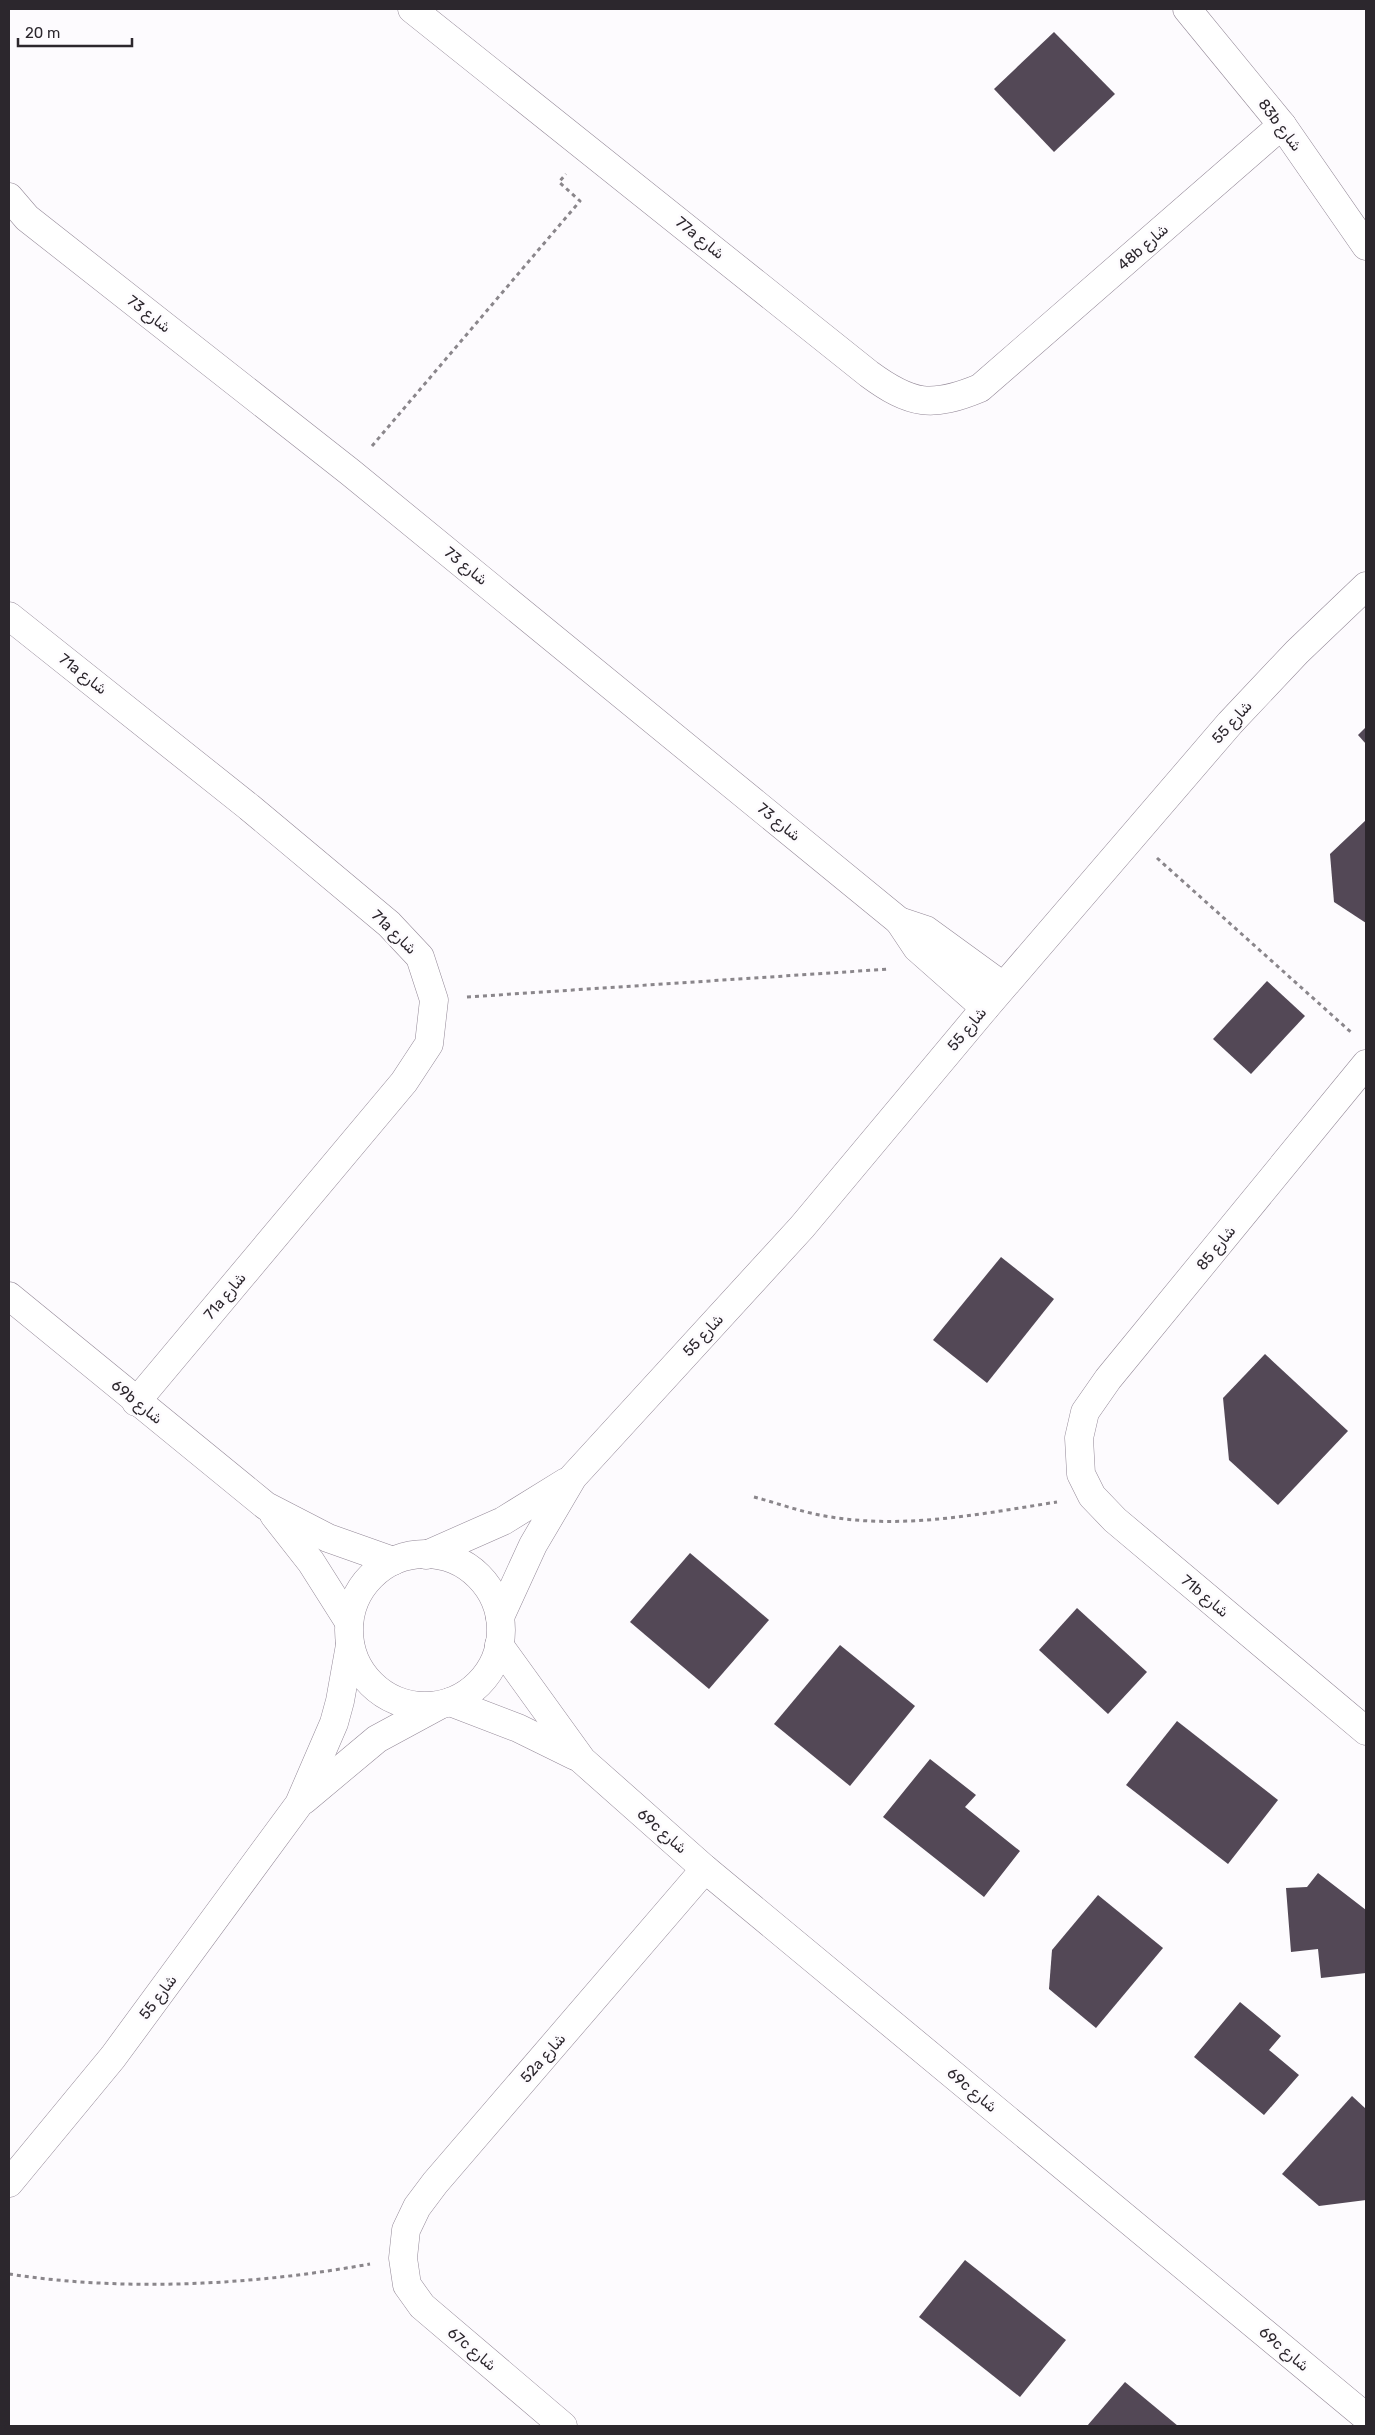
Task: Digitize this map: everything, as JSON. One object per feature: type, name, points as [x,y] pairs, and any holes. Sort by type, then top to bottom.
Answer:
[{"type":"street","name":"77a شارع","points":[[412,9],[893,392],[922,401],[953,400],[980,388],[1003,368]]},
{"type":"street","name":"83b شارع","points":[[1187,9],[1282,125],[1366,246]]},
{"type":"street","name":"48b شارع","points":[[1003,368],[1282,125]]},
{"type":"street","name":"شارع 73","points":[[9,198],[18,214],[350,472],[899,920],[926,930],[1003,986]]},
{"type":"street","name":"شارع 55","points":[[500,1616],[533,1545],[573,1477],[802,1227],[1003,986],[1230,723],[1297,652],[1366,586]]},
{"type":"street","name":"71a شارع","points":[[9,616],[219,783],[389,924],[420,957],[434,1000],[429,1044],[404,1082],[136,1402]]},
{"type":"street","name":"شارع 73","points":[[899,920],[913,943],[985,1008]]},
{"type":"street","name":"شارع 85","points":[[1078,1438],[1086,1412],[1108,1379],[1363,1052]]},
{"type":"street","name":"69b شارع","points":[[9,1296],[136,1402],[266,1506],[328,1538],[393,1561]]},
{"type":"street","name":"71b شارع","points":[[1078,1438],[1081,1474],[1092,1496],[1115,1520],[1366,1731]]},
{"type":"street","name":"شارع 55","points":[[426,1555],[503,1521],[573,1477]]},
{"type":"street","name":"69b شارع","points":[[266,1506],[311,1562],[349,1633]]},
{"type":"street","points":[[426,1555],[452,1559],[474,1572],[491,1592],[500,1616],[499,1645],[490,1669],[473,1689],[445,1704],[415,1706],[392,1699],[373,1686],[358,1667],[349,1633],[356,1597],[372,1576],[393,1561],[409,1556],[426,1555]]},
{"type":"street","name":"شارع 55","points":[[9,2183],[113,2057],[299,1804],[334,1723],[340,1701],[349,1633]]},
{"type":"street","name":"69c شارع","points":[[499,1645],[582,1760],[705,1869],[1366,2417]]},
{"type":"street","name":"شارع 55","points":[[299,1804],[377,1739],[445,1704]]},
{"type":"street","name":"69c شارع","points":[[445,1704],[518,1728],[582,1760]]},
{"type":"street","name":"52a شارع","points":[[403,2258],[406,2230],[416,2207],[705,1869]]},
{"type":"street","name":"67c شارع","points":[[403,2258],[407,2285],[422,2306],[563,2426]]},
{"type":"path","points":[[350,472],[580,201],[559,182],[587,148]]},
{"type":"path","points":[[1133,836],[1363,1052]]},
{"type":"path","points":[[434,1000],[937,966]]},
{"type":"path","points":[[754,1497],[825,1516],[898,1522],[971,1516],[1092,1496]]},
{"type":"path","points":[[9,2274],[92,2282],[210,2282],[326,2272],[403,2258]]},
{"type":"building","points":[[1054,32],[1115,94],[1054,152],[994,89]]},
{"type":"building","points":[[1366,727],[1366,744],[1358,735]]},
{"type":"building","points":[[1366,820],[1366,923],[1334,902],[1330,854]]},
{"type":"building","points":[[1267,981],[1305,1016],[1251,1074],[1213,1039]]},
{"type":"building","points":[[1001,1257],[1054,1299],[987,1383],[933,1340]]},
{"type":"building","points":[[1265,1354],[1348,1431],[1278,1505],[1229,1460],[1223,1398]]},
{"type":"building","points":[[690,1553],[769,1620],[709,1689],[630,1622]]},
{"type":"building","points":[[1077,1608],[1147,1672],[1108,1714],[1039,1650]]},
{"type":"building","points":[[840,1645],[915,1706],[850,1786],[774,1724]]},
{"type":"building","points":[[1177,1721],[1278,1800],[1228,1864],[1126,1785]]},
{"type":"building","points":[[930,1759],[976,1795],[965,1807],[1020,1851],[984,1897],[883,1817]]},
{"type":"building","points":[[1318,1873],[1366,1910],[1366,1973],[1321,1978],[1318,1949],[1291,1952],[1286,1888],[1307,1887]]},
{"type":"building","points":[[1098,1895],[1163,1948],[1096,2028],[1049,1989],[1052,1950]]},
{"type":"building","points":[[1240,2002],[1281,2036],[1269,2050],[1299,2075],[1264,2115],[1194,2057]]},
{"type":"building","points":[[1352,2096],[1366,2109],[1366,2200],[1319,2206],[1282,2174]]},
{"type":"building","points":[[965,2260],[1066,2340],[1020,2397],[919,2317]]},
{"type":"building","points":[[1125,2382],[1178,2426],[1087,2426]]}]
